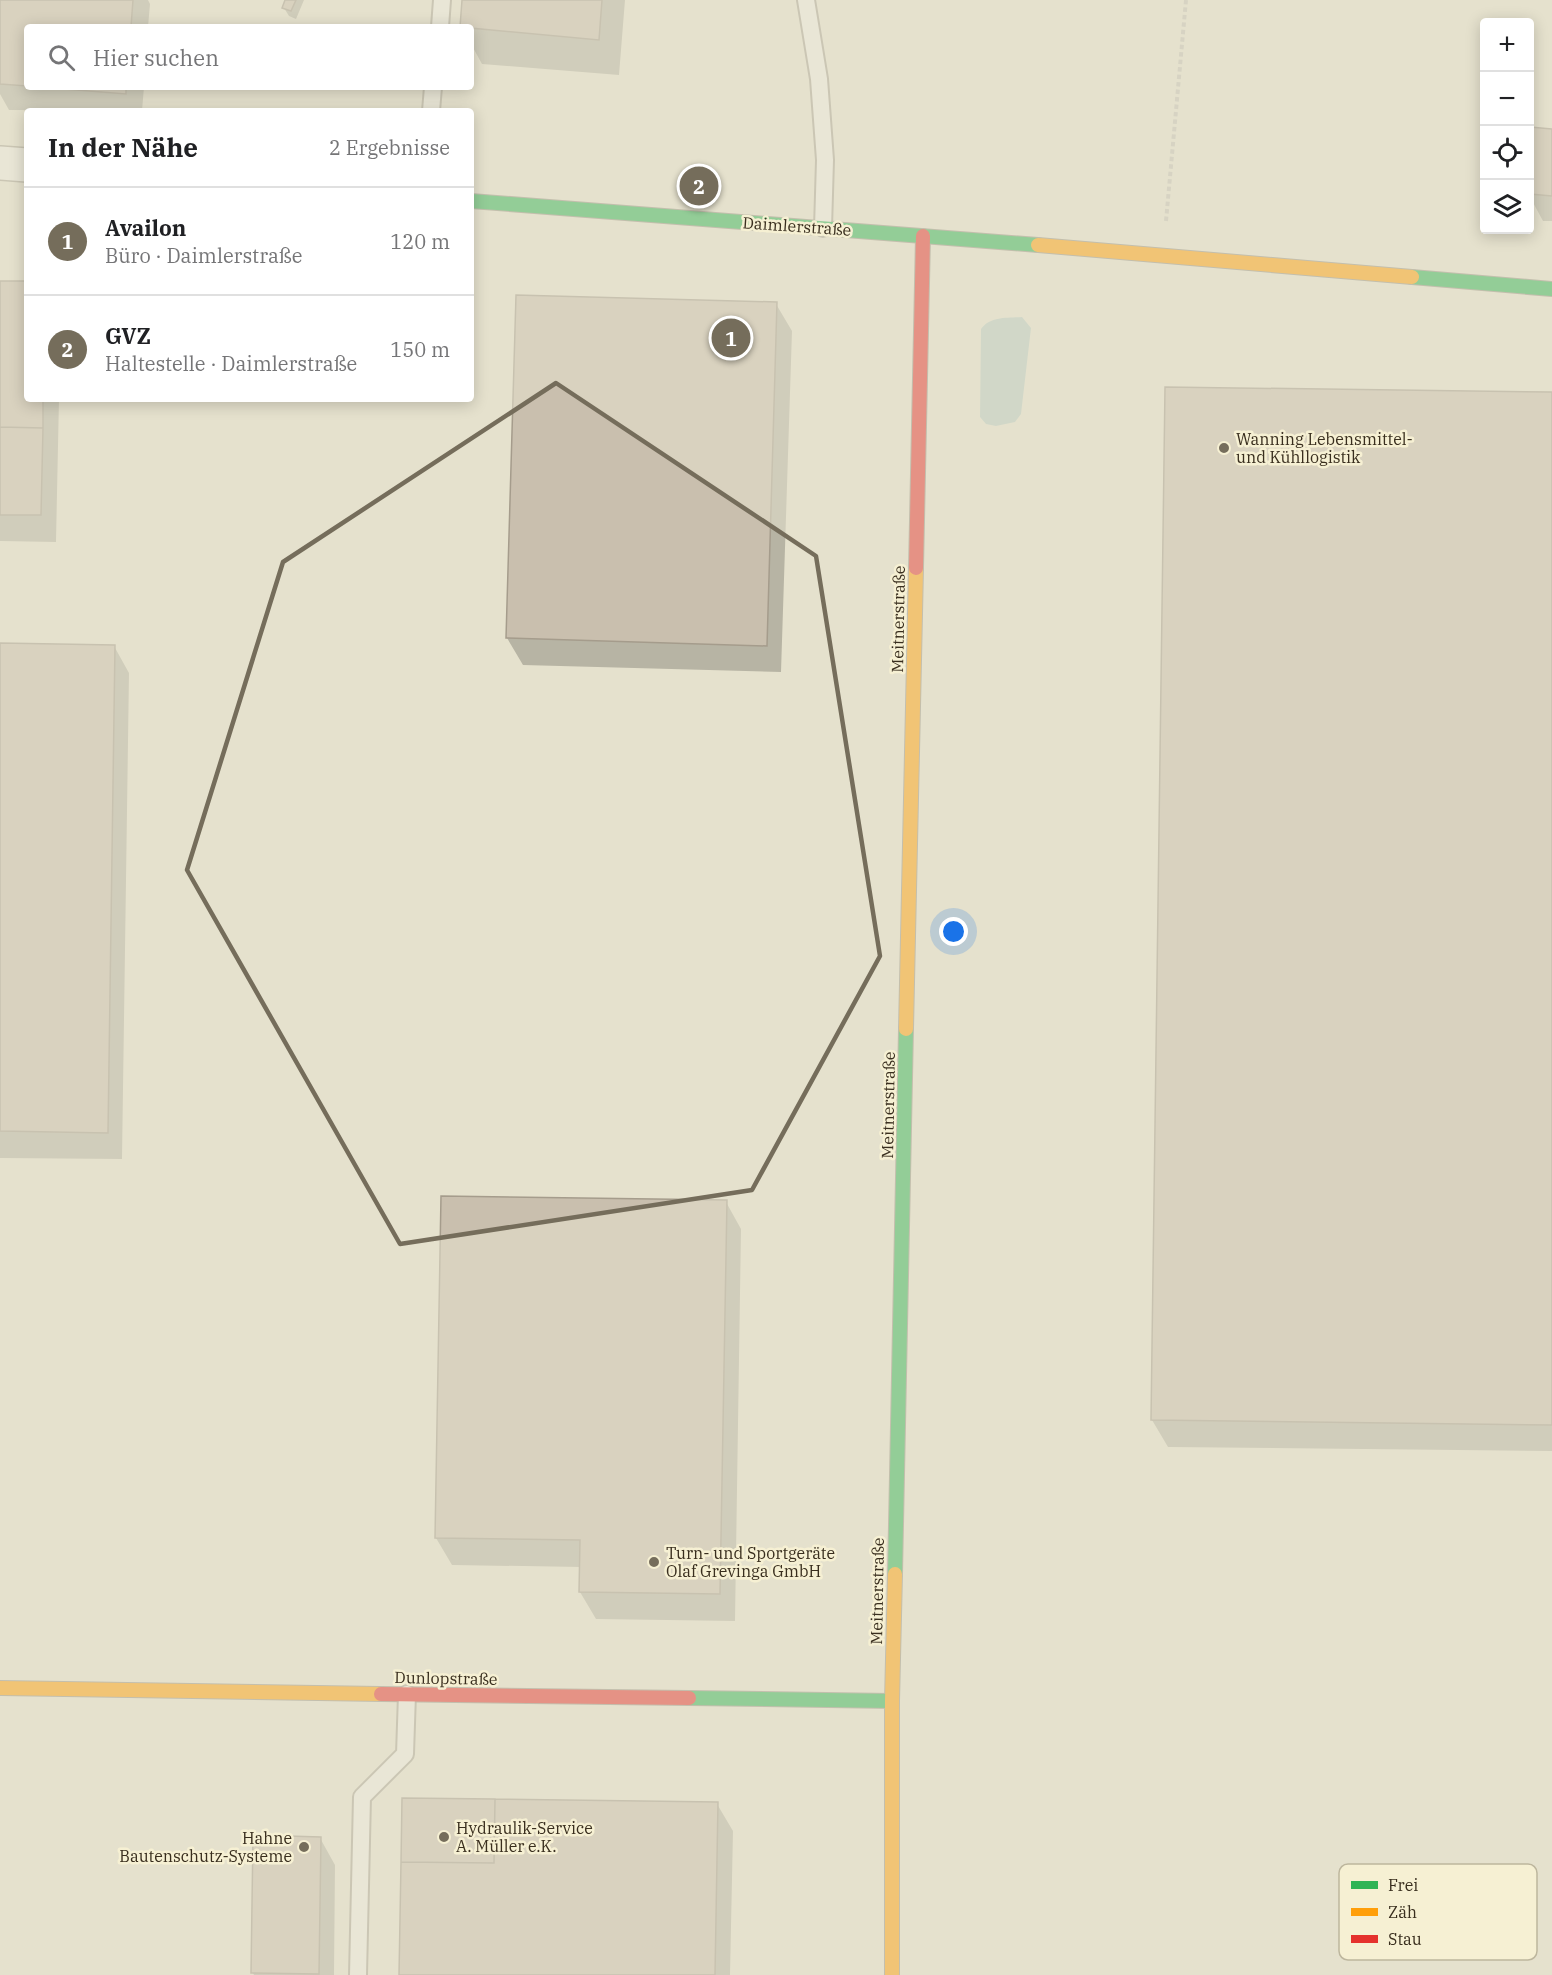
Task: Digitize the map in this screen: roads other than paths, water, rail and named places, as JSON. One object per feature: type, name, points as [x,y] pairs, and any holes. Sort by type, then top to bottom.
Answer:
[{"type":"street","points":[[0,163],[24,165]]},
{"type":"street","name":"Daimlerstraße","points":[[474,201],[1163,254],[1552,289]]},
{"type":"street","name":"Meitnerstraße","points":[[892,1975],[892,1701],[923,236]]},
{"type":"street","name":"Dunlopstraße","points":[[0,1688],[892,1701]]},
{"type":"lane","points":[[440,24],[442,0]]},
{"type":"lane","points":[[806,0],[820,91],[825,160],[823,228]]},
{"type":"lane","points":[[431,108],[433,90]]},
{"type":"lane","points":[[358,1975],[362,1797],[405,1754],[407,1694]]},
{"type":"place","name":"GVZ","points":[[699,186]]},
{"type":"place","name":"Availon","points":[[731,338]]},
{"type":"place","name":"Wanning Lebensmittel- und Kühllogistik","points":[[1224,448]]},
{"type":"place","name":"Turn- und Sportgeräte Olaf Grevinga GmbH","points":[[654,1562]]},
{"type":"place","name":"Hydraulik-Service A. Müller e.K.","points":[[444,1837]]},
{"type":"place","name":"Hahne Bautenschutz-Systeme","points":[[304,1847]]}]
